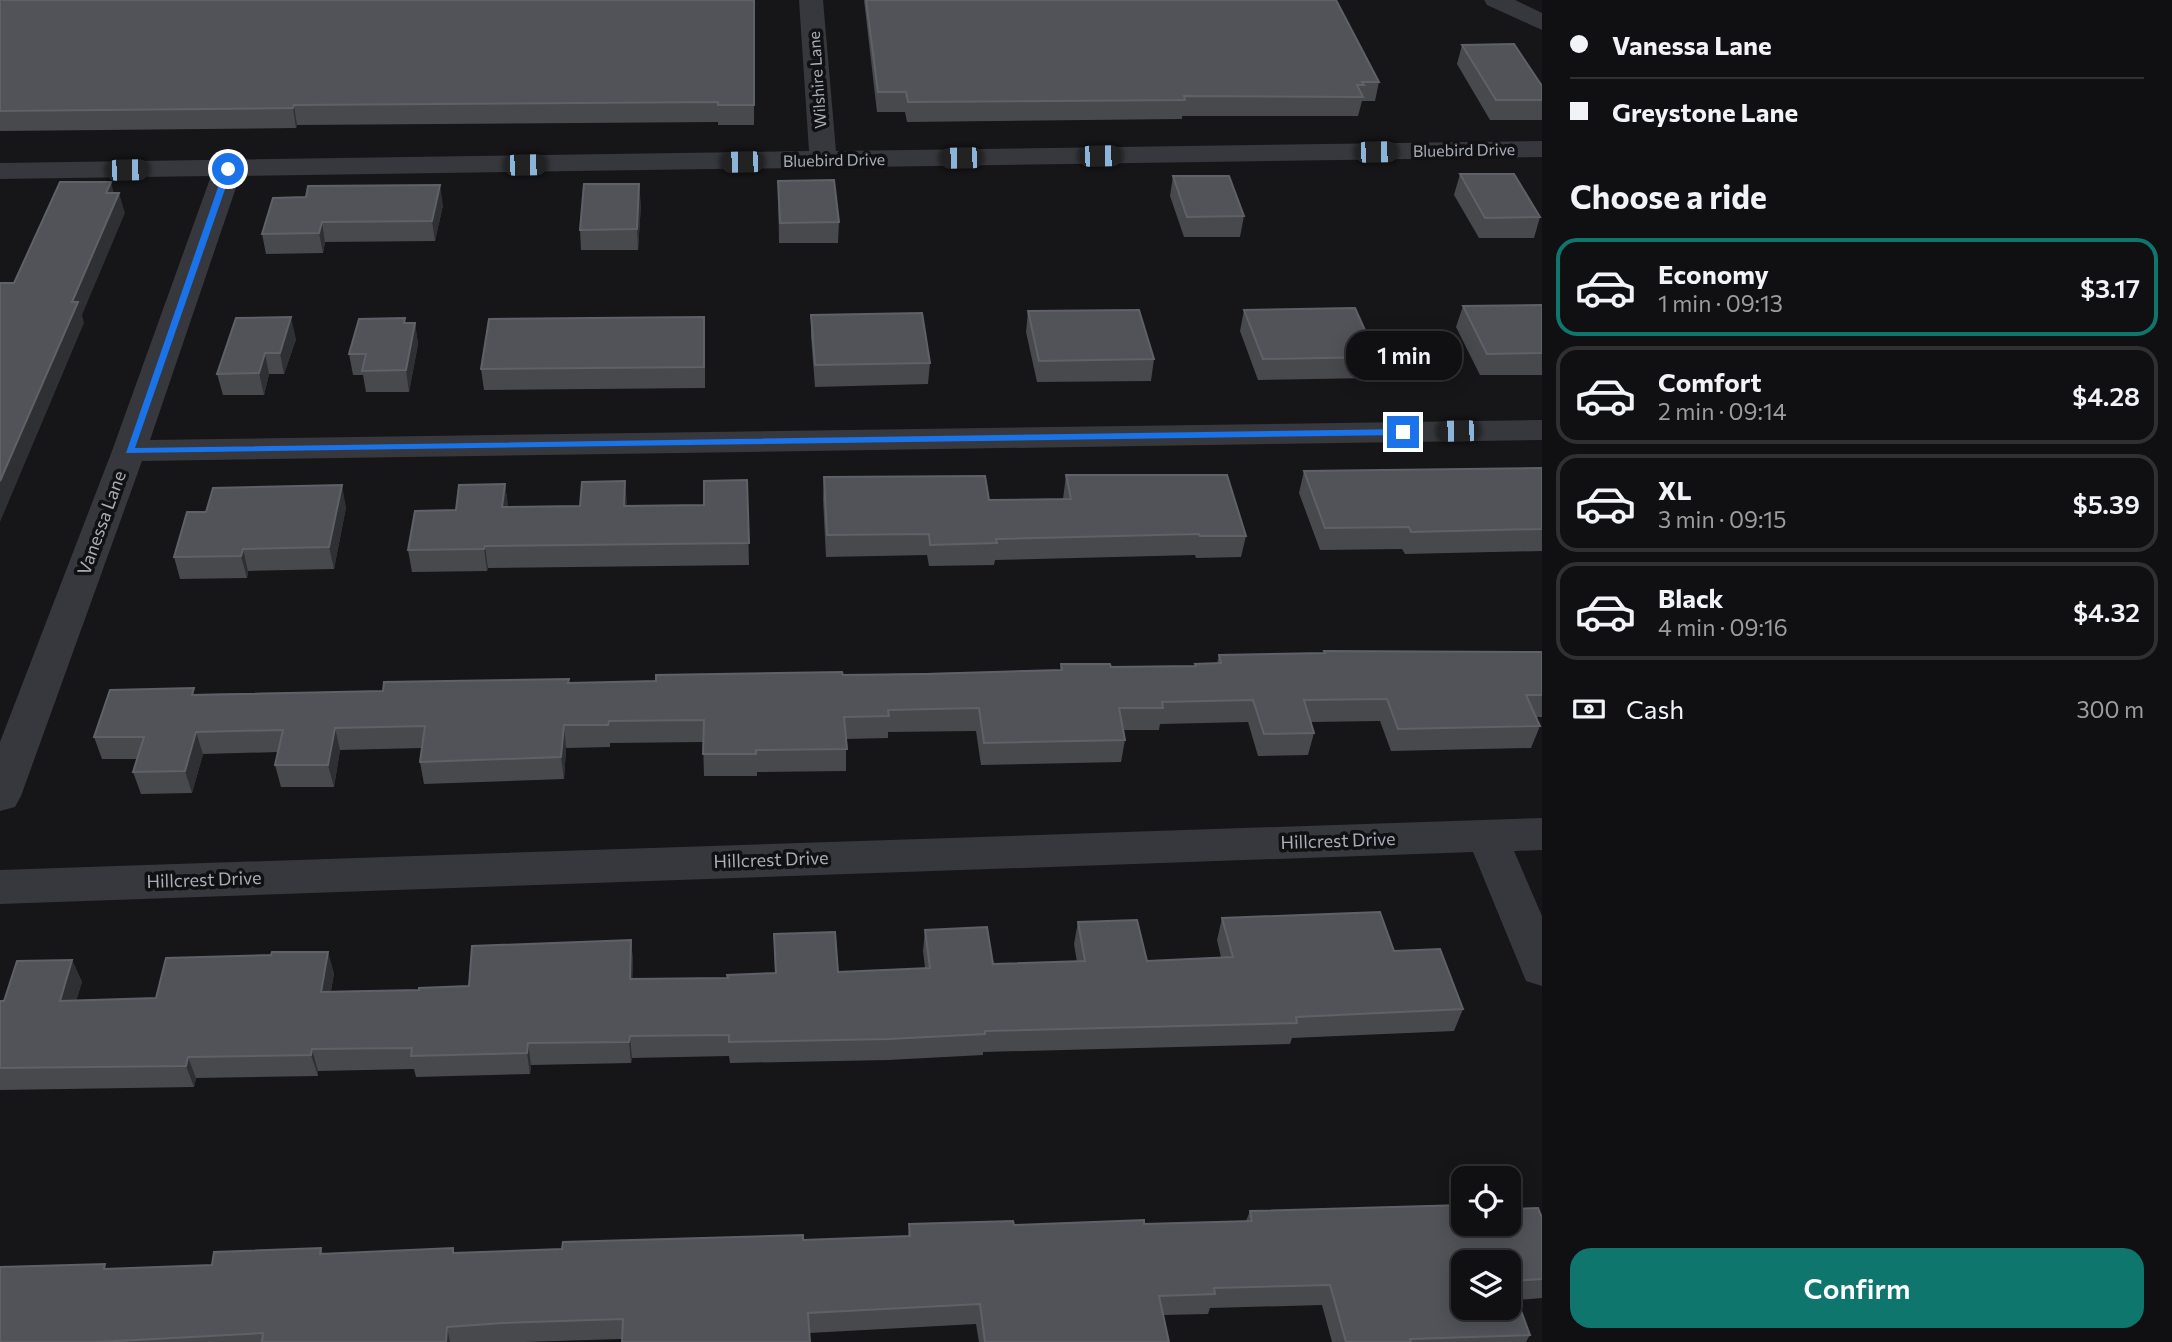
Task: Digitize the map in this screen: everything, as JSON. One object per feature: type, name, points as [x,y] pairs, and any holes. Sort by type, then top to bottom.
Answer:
[{"type":"street","name":"Wilshire Lane","points":[[811,0],[823,160]]},
{"type":"street","points":[[1496,0],[1542,23]]},
{"type":"street","name":"Bluebird Drive","points":[[0,171],[1542,149]]},
{"type":"street","name":"Vanessa Lane","points":[[0,796],[129,451],[228,169]]},
{"type":"street","points":[[129,451],[1542,430]]},
{"type":"street","name":"Hillcrest Drive","points":[[0,887],[1542,834]]},
{"type":"street","points":[[1487,836],[1542,968]]},
{"type":"building","points":[[0,0],[754,0],[754,105],[718,105],[718,102],[294,105],[293,108],[0,111]]},
{"type":"building","points":[[866,0],[1336,0],[1379,82],[1362,82],[1364,85],[1357,85],[1363,97],[1184,96],[1185,100],[908,102],[906,92],[878,92]]},
{"type":"building","points":[[1514,44],[1542,86],[1542,100],[1496,100],[1462,45]]},
{"type":"building","points":[[1460,174],[1514,174],[1540,217],[1485,218]]},
{"type":"building","points":[[1173,176],[1229,176],[1244,216],[1187,217]]},
{"type":"building","points":[[834,180],[839,222],[780,223],[778,181]]},
{"type":"building","points":[[60,182],[111,182],[106,193],[119,193],[72,302],[78,302],[0,481],[0,283],[14,283]]},
{"type":"building","points":[[584,184],[639,184],[637,229],[580,230]]},
{"type":"building","points":[[440,185],[432,221],[322,222],[319,233],[262,234],[273,198],[306,197],[308,186]]},
{"type":"building","points":[[1542,305],[1542,353],[1487,354],[1463,306]]},
{"type":"building","points":[[1355,308],[1377,357],[1263,359],[1244,310]]},
{"type":"building","points":[[1139,310],[1154,359],[1039,361],[1028,311]]},
{"type":"building","points":[[922,313],[930,363],[815,365],[811,315]]},
{"type":"building","points":[[291,317],[280,353],[265,353],[259,373],[217,374],[236,318]]},
{"type":"building","points":[[704,317],[704,367],[481,369],[489,319]]},
{"type":"building","points":[[405,318],[404,323],[415,323],[406,370],[362,371],[366,354],[349,354],[359,319]]},
{"type":"building","points":[[1542,468],[1542,529],[1411,532],[1409,527],[1325,528],[1304,471]]},
{"type":"building","points":[[1066,475],[1227,475],[1246,536],[1199,534],[996,539],[997,543],[930,545],[929,534],[827,535],[824,477],[985,476],[989,500],[1071,499]]},
{"type":"building","points":[[747,480],[749,543],[485,546],[484,549],[408,550],[415,511],[456,510],[459,485],[505,484],[502,507],[580,506],[582,482],[625,481],[624,506],[704,505],[704,481]]},
{"type":"building","points":[[342,485],[329,547],[243,549],[241,556],[174,557],[187,512],[206,512],[213,488]]},
{"type":"building","points":[[1324,651],[1542,652],[1542,695],[1526,695],[1540,726],[1398,729],[1387,699],[1304,700],[1314,733],[1264,734],[1253,700],[1162,702],[1163,708],[1119,708],[1125,740],[984,743],[979,708],[888,710],[889,716],[844,717],[847,749],[756,750],[756,754],[703,754],[704,720],[609,721],[608,725],[564,725],[561,757],[420,762],[425,726],[335,728],[328,765],[275,765],[283,730],[196,732],[185,771],[133,772],[144,737],[94,737],[110,690],[194,688],[192,695],[383,691],[384,682],[569,679],[568,683],[656,681],[656,675],[842,672],[843,675],[926,674],[1062,670],[1061,664],[1110,664],[1111,667],[1196,666],[1195,664],[1221,663],[1219,655],[1325,653]]},
{"type":"building","points":[[1380,912],[1394,951],[1440,949],[1463,1009],[1296,1017],[1297,1023],[985,1031],[985,1034],[889,1039],[729,1042],[729,1035],[630,1036],[629,1042],[528,1043],[527,1053],[411,1056],[412,1048],[312,1049],[311,1055],[188,1057],[186,1066],[0,1068],[0,1001],[4,1001],[17,961],[72,960],[60,1001],[156,998],[166,958],[271,955],[272,952],[328,952],[321,992],[419,990],[469,986],[472,946],[631,940],[630,979],[728,978],[727,975],[776,973],[774,934],[835,932],[838,972],[930,968],[925,930],[987,927],[993,964],[1085,961],[1078,922],[1137,920],[1147,961],[1233,957],[1222,918]]},
{"type":"building","points":[[1451,1205],[1451,1236],[1521,1236],[1521,1209],[1538,1208],[1542,1218],[1542,1279],[1521,1280],[1521,1250],[1451,1250],[1451,1320],[1521,1320],[1521,1311],[1530,1335],[1410,1339],[1411,1342],[1346,1342],[1330,1285],[1214,1288],[1215,1294],[1159,1296],[1169,1342],[985,1342],[980,1304],[808,1313],[810,1342],[622,1342],[623,1319],[447,1327],[446,1342],[262,1342],[263,1333],[99,1342],[0,1342],[0,1267],[105,1264],[104,1269],[212,1265],[214,1252],[321,1248],[320,1254],[453,1248],[453,1253],[562,1249],[563,1242],[803,1235],[803,1240],[910,1236],[909,1224],[1252,1221],[1250,1211]]},
{"type":"route","points":[[228,169],[129,451],[1403,432]]}]
